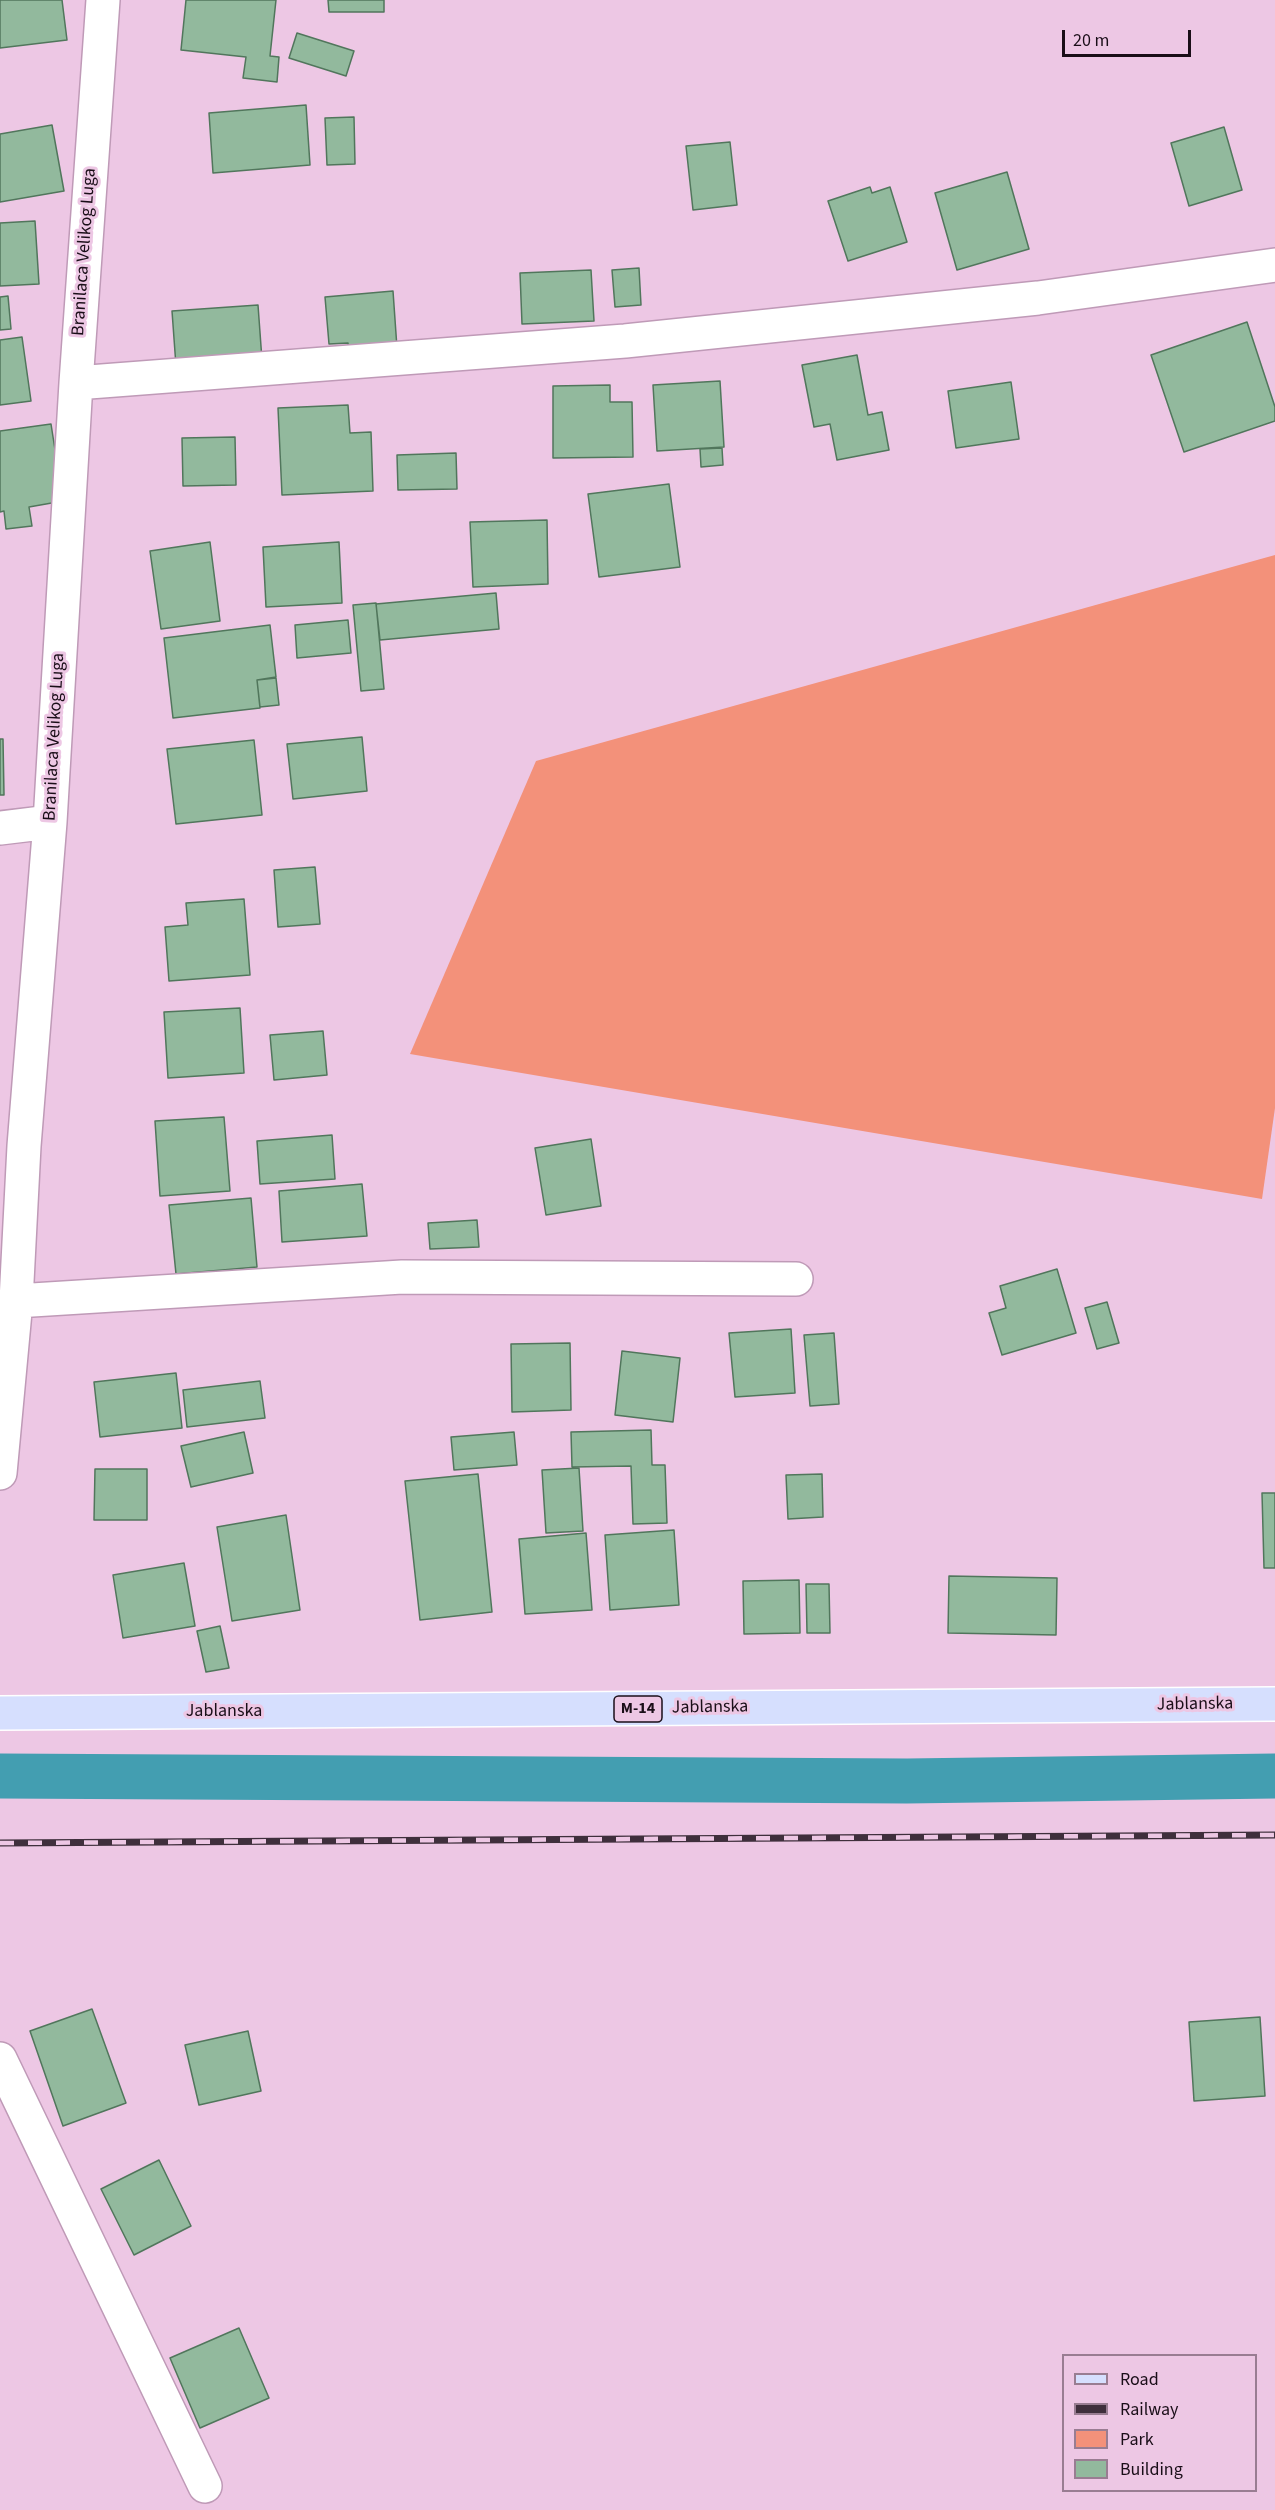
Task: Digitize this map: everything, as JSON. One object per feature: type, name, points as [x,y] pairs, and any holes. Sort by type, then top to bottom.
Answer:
[{"type":"main road","name":"Jablanska","points":[[0,1713],[1275,1704]]},
{"type":"street","name":"Branilaca Velikog Luga","points":[[0,1473],[16,1301],[12,1145],[50,822],[76,383],[103,0]]},
{"type":"street","points":[[76,383],[625,341],[1038,298],[1275,266]]},
{"type":"street","points":[[0,828],[50,822]]},
{"type":"street","points":[[16,1301],[402,1276],[796,1279]]},
{"type":"street","points":[[0,2059],[205,2486]]},
{"type":"green space","points":[[1275,555],[1275,1108],[1262,1199],[410,1054],[536,761]]},
{"type":"building","points":[[0,0],[62,0],[67,40],[0,48]]},
{"type":"building","points":[[186,0],[276,0],[270,56],[279,57],[277,82],[243,78],[246,57],[181,50]]},
{"type":"building","points":[[328,0],[384,0],[384,12],[329,12]]},
{"type":"building","points":[[297,33],[354,51],[346,76],[289,58]]},
{"type":"building","points":[[306,105],[310,165],[213,173],[209,113]]},
{"type":"building","points":[[354,117],[355,164],[327,165],[325,118]]},
{"type":"building","points":[[52,125],[64,191],[0,202],[0,134]]},
{"type":"building","points":[[1224,127],[1242,190],[1189,206],[1171,143]]},
{"type":"building","points":[[730,142],[737,205],[693,210],[686,146]]},
{"type":"building","points":[[1007,172],[1029,249],[957,270],[935,193]]},
{"type":"building","points":[[870,187],[872,193],[890,187],[907,242],[848,261],[828,201]]},
{"type":"building","points":[[35,221],[39,284],[0,286],[0,223]]},
{"type":"building","points":[[639,268],[641,305],[615,307],[612,270]]},
{"type":"building","points":[[591,270],[594,321],[522,324],[520,273]]},
{"type":"building","points":[[393,291],[397,348],[349,352],[348,343],[329,344],[325,297]]},
{"type":"building","points":[[8,296],[11,329],[0,330],[0,297]]},
{"type":"building","points":[[258,305],[262,360],[176,366],[172,311]]},
{"type":"building","points":[[1247,322],[1275,407],[1275,421],[1184,452],[1151,355]]},
{"type":"building","points":[[22,337],[31,401],[0,405],[0,340]]},
{"type":"building","points":[[857,355],[868,415],[882,412],[889,450],[837,460],[830,424],[814,427],[802,365]]},
{"type":"building","points":[[720,381],[724,447],[657,451],[653,385]]},
{"type":"building","points":[[1011,382],[1019,439],[956,448],[948,391]]},
{"type":"building","points":[[610,385],[610,402],[632,402],[633,457],[553,458],[553,386]]},
{"type":"building","points":[[348,405],[350,433],[371,432],[373,491],[282,495],[278,408]]},
{"type":"building","points":[[51,424],[63,501],[29,507],[32,526],[6,529],[4,511],[0,512],[0,431]]},
{"type":"building","points":[[235,437],[236,485],[183,486],[182,438]]},
{"type":"building","points":[[722,448],[723,465],[701,467],[700,449]]},
{"type":"building","points":[[456,453],[457,489],[398,490],[397,455]]},
{"type":"building","points":[[669,484],[680,567],[599,577],[588,494]]},
{"type":"building","points":[[547,520],[548,584],[473,587],[470,522]]},
{"type":"building","points":[[210,542],[220,621],[161,629],[150,551]]},
{"type":"building","points":[[339,542],[342,603],[266,607],[263,547]]},
{"type":"building","points":[[496,593],[499,629],[380,640],[376,604]]},
{"type":"building","points":[[376,603],[384,689],[361,691],[353,605]]},
{"type":"building","points":[[348,620],[351,653],[297,658],[295,625]]},
{"type":"building","points":[[270,625],[276,677],[257,680],[260,708],[173,718],[164,638]]},
{"type":"building","points":[[276,678],[279,705],[260,707],[257,680]]},
{"type":"building","points":[[362,737],[367,791],[293,799],[287,744]]},
{"type":"building","points":[[0,739],[3,739],[4,795],[0,795]]},
{"type":"building","points":[[254,740],[262,815],[176,824],[167,749]]},
{"type":"building","points":[[315,867],[320,924],[278,927],[274,870]]},
{"type":"building","points":[[244,899],[250,975],[169,981],[165,927],[188,925],[186,903]]},
{"type":"building","points":[[240,1008],[244,1073],[168,1078],[164,1012]]},
{"type":"building","points":[[323,1031],[327,1075],[274,1080],[270,1035]]},
{"type":"building","points":[[224,1117],[230,1191],[160,1196],[155,1121]]},
{"type":"building","points":[[332,1135],[335,1179],[260,1184],[257,1141]]},
{"type":"building","points":[[591,1139],[601,1206],[546,1215],[535,1148]]},
{"type":"building","points":[[362,1184],[367,1236],[282,1242],[279,1191]]},
{"type":"building","points":[[251,1198],[257,1267],[176,1274],[169,1205]]},
{"type":"building","points":[[477,1220],[479,1247],[430,1249],[428,1223]]},
{"type":"building","points":[[1057,1269],[1076,1333],[1002,1355],[989,1313],[1006,1308],[1000,1286]]},
{"type":"building","points":[[1107,1302],[1119,1343],[1097,1349],[1085,1308]]},
{"type":"building","points":[[791,1329],[795,1393],[735,1397],[729,1333]]},
{"type":"building","points":[[834,1333],[839,1404],[810,1406],[804,1335]]},
{"type":"building","points":[[570,1343],[571,1410],[512,1412],[511,1344]]},
{"type":"building","points":[[622,1351],[680,1358],[673,1422],[615,1415]]},
{"type":"building","points":[[176,1373],[182,1428],[100,1437],[94,1382]]},
{"type":"building","points":[[260,1381],[265,1418],[187,1427],[183,1390]]},
{"type":"building","points":[[651,1430],[652,1465],[665,1465],[667,1523],[633,1524],[631,1466],[572,1467],[571,1432]]},
{"type":"building","points":[[244,1432],[253,1473],[191,1487],[181,1446]]},
{"type":"building","points":[[514,1432],[517,1465],[454,1470],[451,1437]]},
{"type":"building","points":[[579,1468],[583,1531],[546,1533],[542,1470]]},
{"type":"building","points":[[95,1469],[147,1469],[147,1520],[94,1520]]},
{"type":"building","points":[[478,1474],[492,1612],[420,1620],[405,1481]]},
{"type":"building","points":[[822,1474],[823,1517],[788,1519],[786,1475]]},
{"type":"building","points":[[1262,1493],[1275,1493],[1275,1568],[1264,1568]]},
{"type":"building","points":[[286,1515],[300,1610],[232,1621],[217,1527]]},
{"type":"building","points":[[674,1530],[679,1605],[610,1610],[605,1535]]},
{"type":"building","points":[[586,1533],[592,1610],[525,1614],[519,1539]]},
{"type":"building","points":[[184,1563],[195,1626],[123,1638],[113,1575]]},
{"type":"building","points":[[949,1576],[1057,1578],[1056,1635],[948,1633]]},
{"type":"building","points":[[799,1580],[800,1633],[744,1634],[743,1581]]},
{"type":"building","points":[[806,1584],[829,1584],[830,1633],[807,1633]]},
{"type":"building","points":[[220,1626],[229,1668],[206,1672],[197,1631]]},
{"type":"building","points":[[92,2009],[126,2103],[63,2126],[30,2031]]},
{"type":"building","points":[[1260,2017],[1265,2096],[1194,2101],[1189,2022]]},
{"type":"building","points":[[248,2031],[261,2091],[199,2105],[185,2045]]},
{"type":"building","points":[[159,2160],[191,2226],[134,2255],[101,2189]]},
{"type":"building","points":[[239,2328],[269,2398],[200,2428],[170,2358]]},
{"type":"waterway","points":[[0,1776],[907,1781],[1275,1776]]},
{"type":"railway","points":[[0,1843],[1275,1835]]}]
